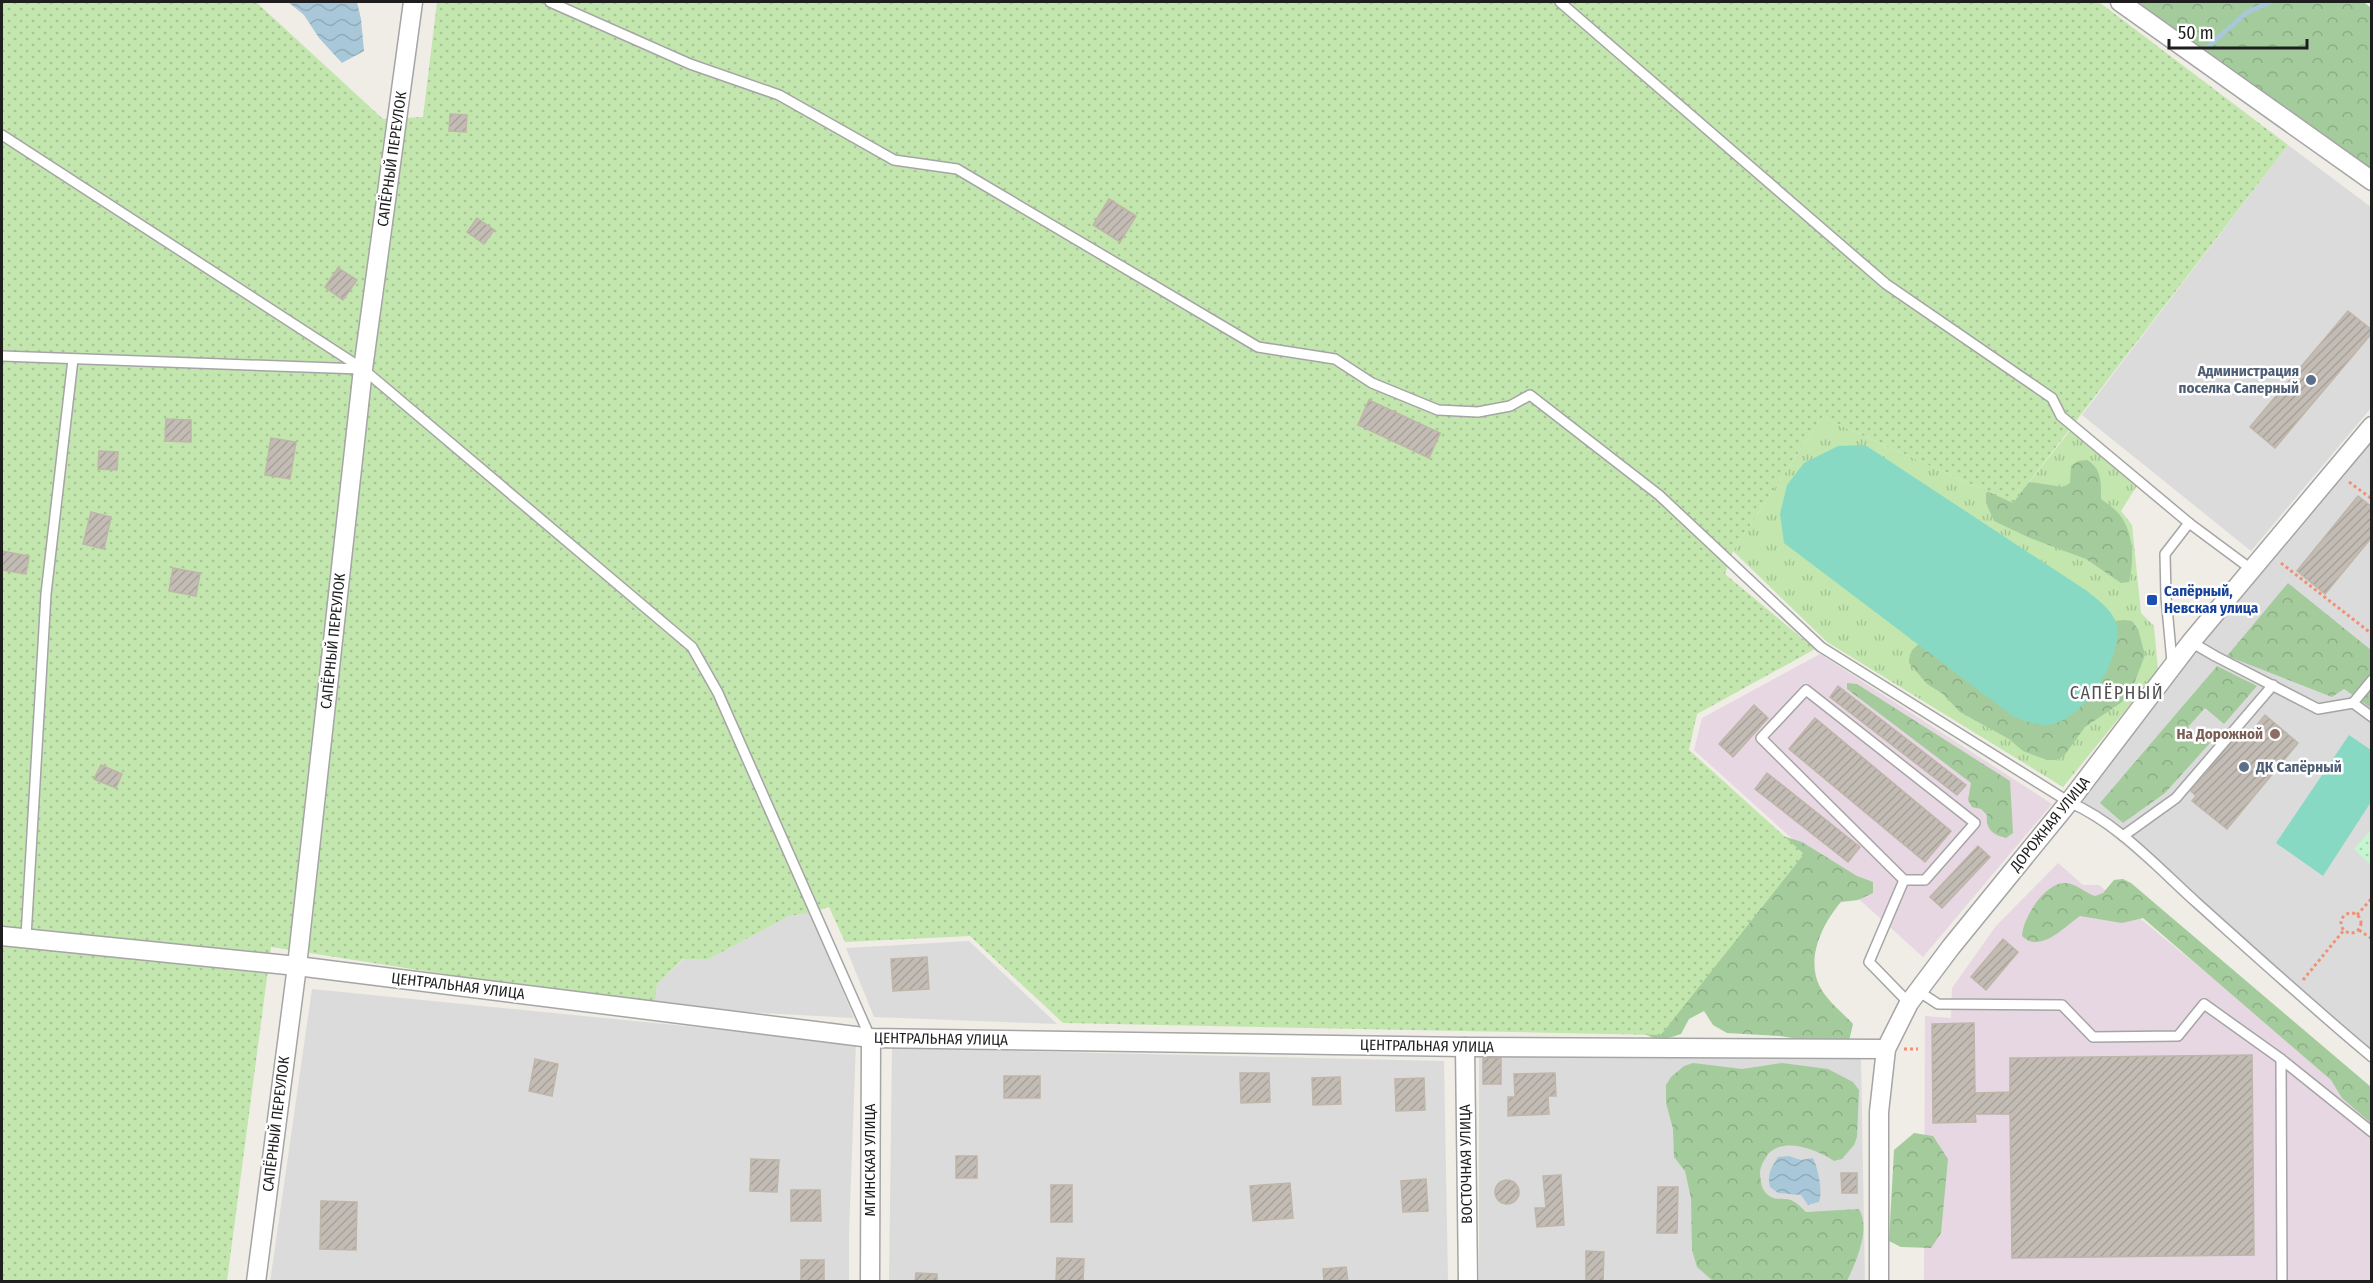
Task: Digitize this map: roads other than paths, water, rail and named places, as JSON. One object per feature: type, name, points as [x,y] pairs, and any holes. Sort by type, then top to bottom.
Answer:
[{"type":"street","name":"САПЁРНЫЙ ПЕРЕУЛОК","points":[[256,1281],[297,966],[363,369],[413,2]]},
{"type":"street","points":[[2120,2],[2372,181]]},
{"type":"street","name":"ДОРОЖНАЯ УЛИЦА","points":[[1879,1281],[1879,1112],[1886,1049],[1913,997],[2068,802],[2191,642],[2372,426]]},
{"type":"street","name":"ЦЕНТРАЛЬНАЯ УЛИЦА","points":[[2,936],[297,966],[871,1038],[1465,1047],[1886,1049]]},
{"type":"street","name":"МГИНСКАЯ УЛИЦА","points":[[870,1281],[871,1038]]},
{"type":"street","name":"ВОСТОЧНАЯ УЛИЦА","points":[[1465,1047],[1468,1281]]},
{"type":"lane","points":[[550,2],[690,64],[779,95],[894,160],[957,170],[1258,347],[1335,358],[1372,382],[1438,410],[1478,412],[1510,406],[1530,395],[1659,495],[1821,647],[2068,802],[2089,811],[2123,836],[2294,991],[2372,1057]]},
{"type":"lane","points":[[1560,2],[1886,284],[2052,398],[2061,416],[2189,523],[2251,569]]},
{"type":"lane","points":[[2,135],[363,369],[692,647],[718,693],[871,1038]]},
{"type":"lane","points":[[2,356],[363,369]]},
{"type":"lane","points":[[26,937],[46,594],[73,359]]},
{"type":"lane","points":[[2173,665],[2165,554],[2189,523]]},
{"type":"lane","points":[[2191,642],[2318,709],[2353,703],[2372,680]]},
{"type":"lane","points":[[2123,836],[2176,798],[2273,685]]},
{"type":"lane","points":[[1806,690],[1975,823],[1925,880],[1904,879],[1761,738],[1806,690]]},
{"type":"lane","points":[[2353,703],[2372,717]]},
{"type":"lane","points":[[1904,879],[1869,962],[1913,997],[1938,1004],[2062,1005],[2094,1037],[2178,1036],[2204,1004],[2281,1059],[2372,1132]]},
{"type":"lane","points":[[2281,1059],[2282,1281]]},
{"type":"water","points":[[288,2],[357,2],[364,51],[342,63],[319,38],[304,15]]},
{"type":"water","points":[[1789,1156],[1801,1160],[1813,1158],[1819,1180],[1819,1202],[1808,1205],[1801,1195],[1778,1193],[1770,1187],[1769,1175],[1778,1157]]},
{"type":"waterway","points":[[2201,53],[2246,13],[2270,2]]},
{"type":"place","name":"Администрация поселка Саперный","points":[[2311,380]]},
{"type":"place","name":"Сапёрный, Невская улица","points":[[2152,600]]},
{"type":"place","name":"На Дорожной","points":[[2275,734]]},
{"type":"place","name":"ДК Сапёрный","points":[[2244,767]]},
{"type":"district","name":"САПЁРНЫЙ","points":[[2117,693]]}]
